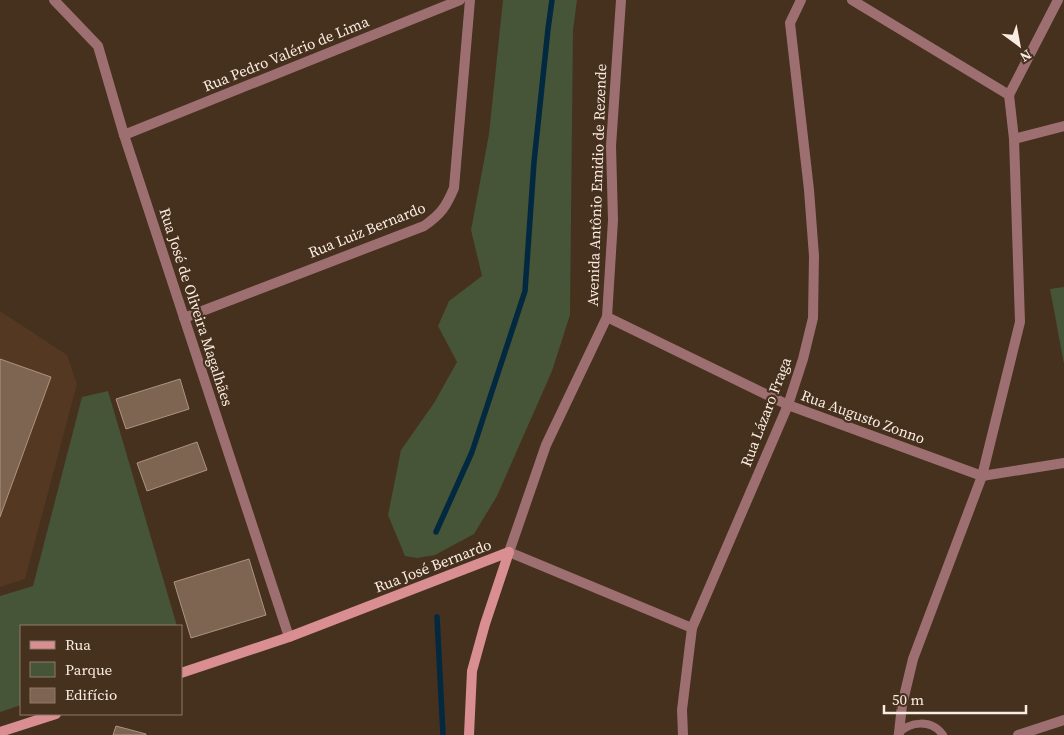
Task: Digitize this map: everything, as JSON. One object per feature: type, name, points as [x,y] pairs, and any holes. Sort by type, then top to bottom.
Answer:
[{"type":"street","name":"Rua José de Oliveira Magalhães","points":[[54,0],[98,46],[124,135],[289,637]]},
{"type":"street","name":"Rua Pedro Valério de Lima","points":[[124,135],[460,0]]},
{"type":"street","name":"Rua Luiz Bernardo","points":[[184,318],[424,226],[438,216],[454,188],[470,0]]},
{"type":"street","name":"Avenida Antônio Emidio de Rezende","points":[[469,735],[472,671],[485,624],[546,445],[607,317],[613,220],[611,146],[621,0]]},
{"type":"street","name":"Rua Lázaro Fraga","points":[[684,735],[682,710],[692,628],[788,405],[803,359],[813,318],[814,256],[790,23],[801,0]]},
{"type":"street","points":[[852,0],[1009,95]]},
{"type":"street","points":[[898,734],[902,705],[913,659],[982,476],[1020,322],[1014,139],[1009,95],[1058,0]]},
{"type":"street","points":[[1014,139],[1064,126]]},
{"type":"street","name":"Rua Augusto Zonno","points":[[607,317],[788,405],[982,476],[1064,463]]},
{"type":"street","name":"Rua José Bernardo","points":[[182,673],[289,637],[509,552],[692,628]]},
{"type":"street","points":[[0,732],[53,715]]},
{"type":"street","points":[[1018,735],[1064,720]]},
{"type":"lane","points":[[898,734],[906,727],[915,723],[925,723],[934,726],[943,735]]},
{"type":"shaded area","points":[[0,311],[67,355],[77,384],[25,579],[0,587]]},
{"type":"green space","points":[[503,0],[577,0],[573,30],[570,315],[552,371],[497,496],[474,534],[435,555],[417,558],[405,556],[388,515],[401,450],[434,403],[457,362],[438,326],[449,301],[482,276],[471,230],[489,134]]},
{"type":"green space","points":[[1064,287],[1064,364],[1050,289]]},
{"type":"green space","points":[[108,391],[177,625],[20,625],[20,705],[0,712],[0,596],[33,586],[82,397]]},
{"type":"building","points":[[0,359],[51,377],[0,517]]},
{"type":"building","points":[[180,379],[189,409],[126,429],[116,399]]},
{"type":"building","points":[[197,442],[207,470],[147,491],[137,463]]},
{"type":"building","points":[[249,559],[266,615],[191,638],[174,582]]},
{"type":"building","points":[[116,726],[146,734],[146,735],[113,735]]},
{"type":"waterway","points":[[436,532],[472,452],[525,291],[534,162],[552,0]]},
{"type":"waterway","points":[[437,617],[443,735]]}]
